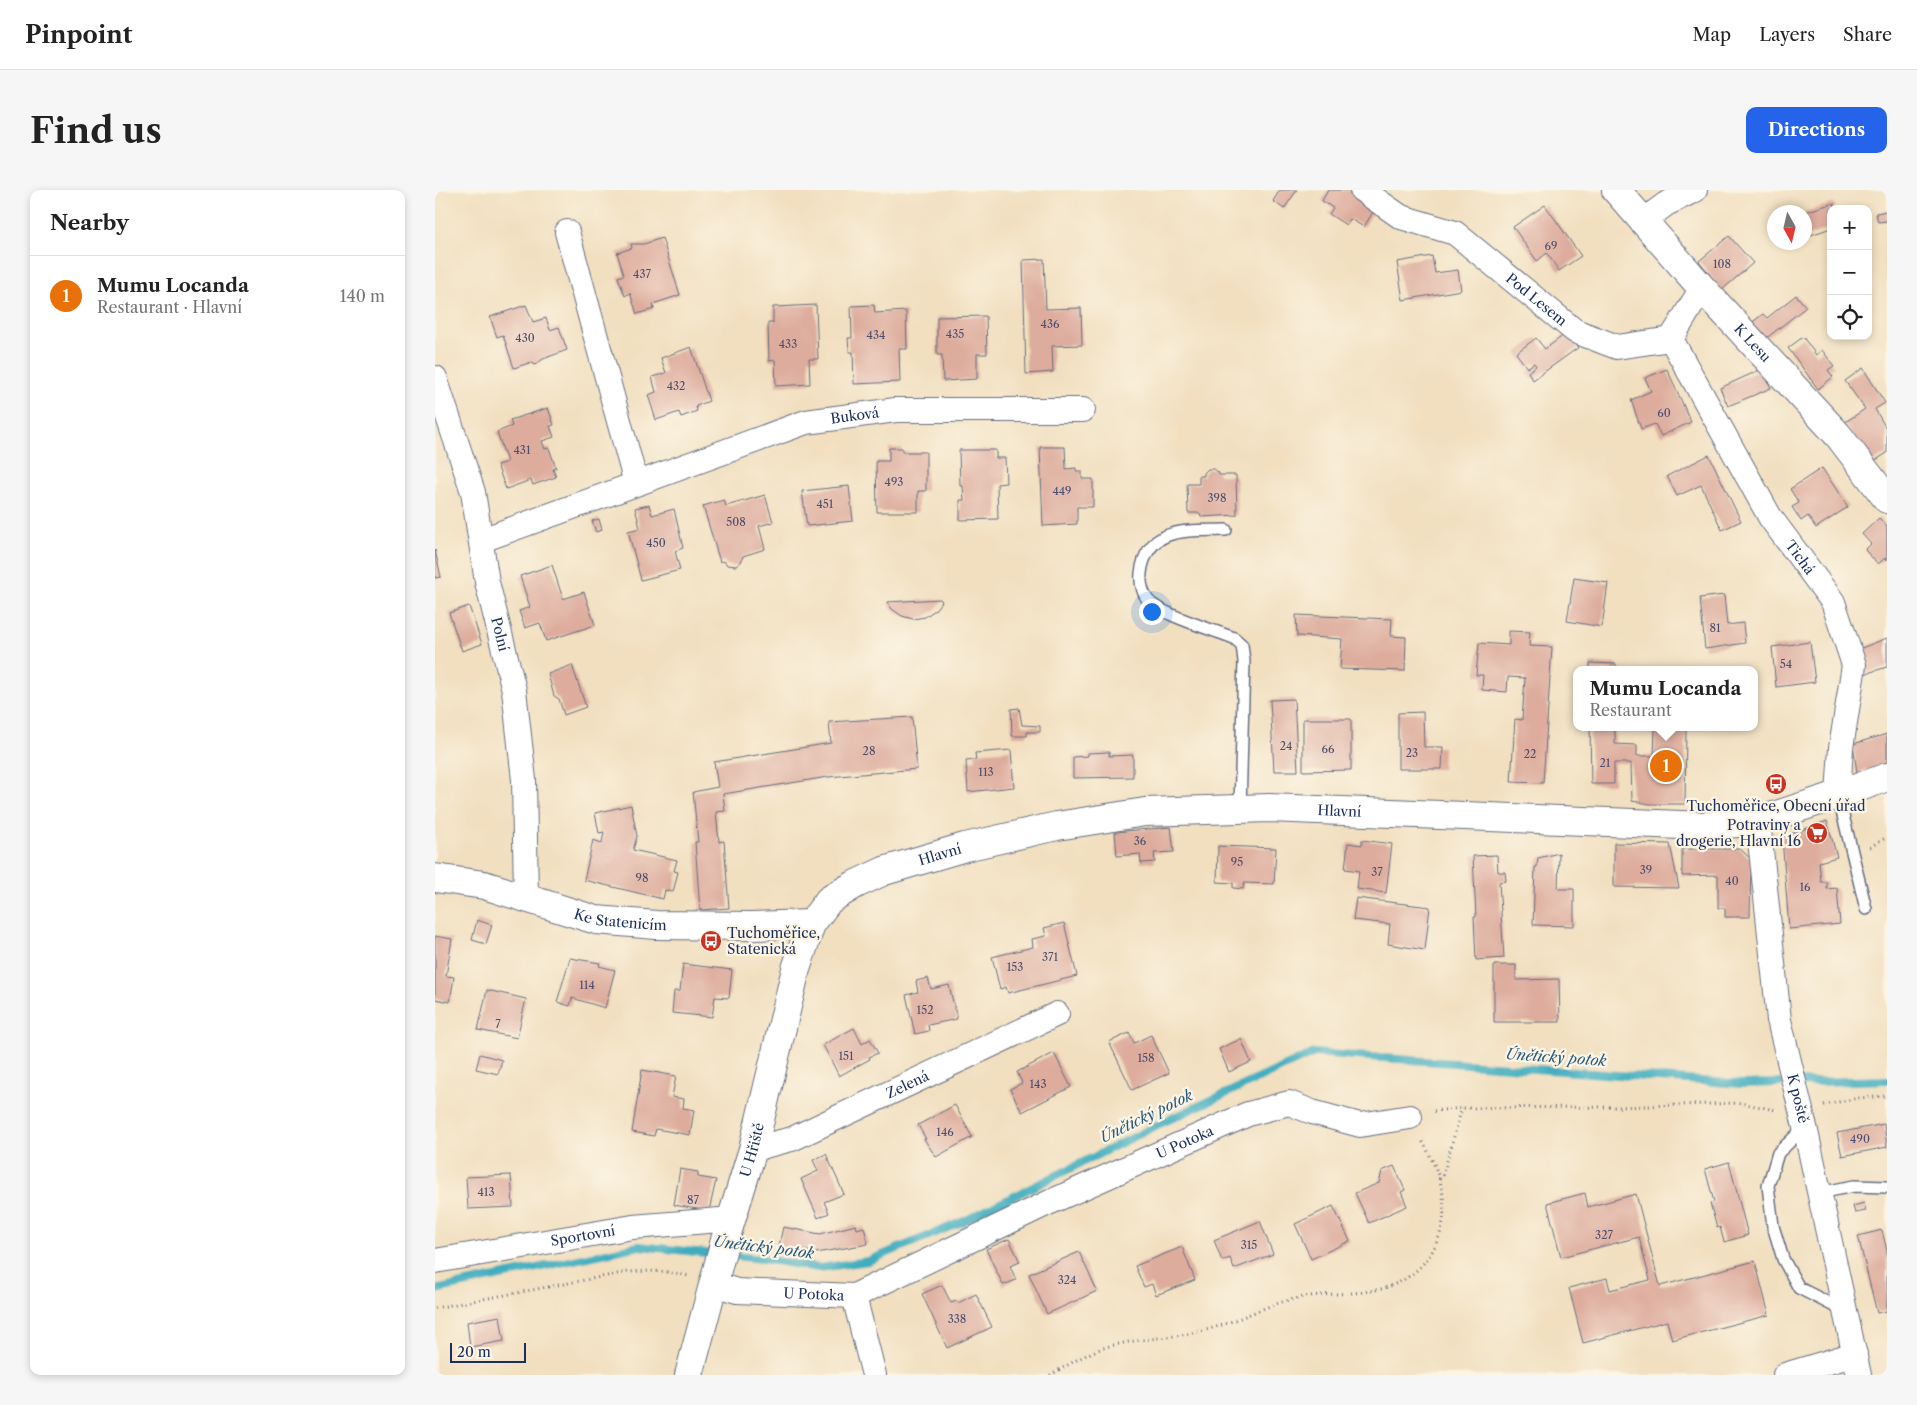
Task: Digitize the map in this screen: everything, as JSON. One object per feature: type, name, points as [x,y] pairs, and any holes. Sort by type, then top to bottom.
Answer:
[{"type":"street","name":"Pod Lesem","points":[[1362,190],[1401,217],[1455,233],[1575,331],[1617,347],[1671,339]]},
{"type":"street","name":"K Lesu","points":[[1616,190],[1702,288],[1838,435],[1887,499]]},
{"type":"street","points":[[1643,221],[1666,204],[1695,190]]},
{"type":"street","points":[[567,232],[636,483]]},
{"type":"street","points":[[1671,339],[1702,288]]},
{"type":"street","name":"Tichá","points":[[1671,339],[1770,516],[1833,602],[1854,665],[1841,748],[1838,795]]},
{"type":"street","name":"Polní","points":[[435,378],[473,492],[487,582],[514,690],[524,780],[526,898]]},
{"type":"street","name":"Buková","points":[[481,540],[806,422],[896,410],[1083,410]]},
{"type":"street","name":"Hlavní","points":[[811,924],[829,900],[856,884],[884,871],[965,847],[1057,826],[1145,812],[1269,808],[1705,826],[1758,821],[1887,777]]},
{"type":"street","name":"K poště","points":[[1758,821],[1779,1020],[1803,1118],[1857,1364]]},
{"type":"street","name":"Ke Statenicím","points":[[435,878],[484,885],[596,920],[656,925],[752,926],[811,924]]},
{"type":"street","name":"U Hřiště","points":[[689,1375],[728,1230],[753,1149],[797,969],[811,924]]},
{"type":"street","name":"Zelená","points":[[753,1149],[792,1139],[1057,1014]]},
{"type":"street","name":"U Potoka","points":[[716,1278],[737,1291],[854,1296],[1048,1203],[1248,1114],[1289,1103],[1312,1112],[1360,1125],[1410,1118]]},
{"type":"street","name":"Sportovní","points":[[435,1261],[633,1227],[728,1230]]},
{"type":"street","points":[[854,1296],[874,1375]]},
{"type":"street","points":[[1785,1375],[1857,1364]]},
{"type":"lane","points":[[1226,530],[1177,532],[1165,536],[1152,545],[1146,554],[1141,577],[1145,596],[1152,604],[1165,612],[1234,638],[1242,645],[1244,661],[1239,809]]},
{"type":"lane","points":[[1838,795],[1866,909]]},
{"type":"lane","points":[[1803,1118],[1778,1153],[1768,1186],[1773,1226],[1783,1259],[1799,1288],[1845,1312]]},
{"type":"lane","points":[[1819,1193],[1854,1186],[1887,1187]]},
{"type":"path","points":[[1050,1375],[1095,1351],[1117,1344],[1197,1332],[1298,1298],[1376,1290],[1405,1279],[1422,1266],[1437,1244],[1444,1208],[1443,1194],[1431,1157],[1410,1118],[1435,1111],[1462,1108],[1739,1103],[1785,1111],[1803,1118],[1859,1098],[1887,1096]]},
{"type":"path","points":[[1439,1179],[1443,1175],[1462,1108]]},
{"type":"path","points":[[435,1308],[628,1272],[651,1270],[716,1278]]},
{"type":"building","points":[[1280,190],[1297,190],[1284,209],[1273,201]]},
{"type":"building","points":[[1328,190],[1350,190],[1376,207],[1364,227],[1350,219],[1346,225],[1329,214],[1333,208],[1322,201]]},
{"type":"building","points":[[1545,205],[1581,256],[1559,271],[1547,253],[1537,261],[1513,227]]},
{"type":"building","points":[[1827,205],[1827,229],[1812,235],[1812,210]]},
{"type":"building","points":[[1887,211],[1887,221],[1878,222],[1876,213]]},
{"type":"building","points":[[1729,236],[1753,263],[1722,290],[1699,261]]},
{"type":"building","points":[[662,238],[680,295],[653,304],[654,309],[637,314],[630,293],[625,296],[618,277],[624,275],[617,253],[632,248],[631,244],[644,244]]},
{"type":"building","points":[[1432,256],[1435,273],[1458,270],[1461,290],[1403,300],[1397,262]]},
{"type":"building","points":[[1044,259],[1046,309],[1081,308],[1082,345],[1052,346],[1053,372],[1026,374],[1023,260]]},
{"type":"building","points":[[1796,295],[1806,307],[1764,340],[1750,324],[1763,314],[1767,318]]},
{"type":"building","points":[[526,305],[533,322],[546,318],[550,330],[559,327],[567,350],[543,359],[535,365],[532,362],[514,368],[503,335],[497,337],[490,317]]},
{"type":"building","points":[[816,305],[818,359],[809,359],[810,384],[776,386],[775,360],[769,361],[768,323],[773,323],[773,307]]},
{"type":"building","points":[[874,305],[875,313],[906,311],[907,349],[899,349],[900,382],[854,384],[853,352],[849,352],[848,338],[852,338],[851,306]]},
{"type":"building","points":[[986,316],[987,354],[977,354],[977,379],[943,381],[942,355],[937,355],[937,317]]},
{"type":"building","points":[[1568,332],[1579,347],[1533,380],[1528,372],[1536,366],[1534,363],[1527,368],[1516,353],[1536,338],[1545,349]]},
{"type":"building","points":[[1803,337],[1816,355],[1822,350],[1834,366],[1828,370],[1833,377],[1818,389],[1788,348]]},
{"type":"building","points":[[691,347],[709,401],[696,406],[697,411],[681,417],[679,412],[656,420],[648,395],[656,392],[652,377],[666,373],[661,358]]},
{"type":"building","points":[[1863,368],[1885,403],[1875,409],[1887,430],[1887,453],[1871,463],[1844,423],[1865,409],[1845,381]]},
{"type":"building","points":[[1667,369],[1691,422],[1661,436],[1655,424],[1641,429],[1631,400],[1651,391],[1645,378]]},
{"type":"building","points":[[1762,369],[1771,388],[1728,406],[1720,388]]},
{"type":"building","points":[[548,408],[554,425],[550,426],[554,437],[542,441],[545,449],[549,448],[556,468],[553,469],[556,477],[533,485],[531,480],[506,489],[497,465],[507,462],[497,432],[512,426],[510,420]]},
{"type":"building","points":[[1040,447],[1065,447],[1066,469],[1076,468],[1076,471],[1082,471],[1082,479],[1093,479],[1093,507],[1077,507],[1077,524],[1043,526]]},
{"type":"building","points":[[889,448],[902,448],[902,452],[926,452],[926,491],[918,491],[918,512],[877,512],[876,461],[889,461]]},
{"type":"building","points":[[959,450],[996,450],[996,458],[1005,458],[1006,483],[997,484],[998,519],[960,520],[960,500],[964,500],[963,486],[960,486]]},
{"type":"building","points":[[1709,455],[1741,521],[1722,530],[1701,485],[1677,496],[1667,476]]},
{"type":"building","points":[[1822,468],[1848,507],[1816,528],[1808,516],[1801,521],[1792,507],[1799,503],[1790,489]]},
{"type":"building","points":[[1208,469],[1214,469],[1219,475],[1236,475],[1237,515],[1201,517],[1200,513],[1188,513],[1187,484],[1199,484],[1199,476],[1204,476]]},
{"type":"building","points":[[849,486],[853,521],[807,526],[802,491]]},
{"type":"building","points":[[765,495],[773,522],[759,526],[765,549],[743,556],[741,562],[736,566],[727,565],[724,561],[720,562],[703,506],[724,500],[726,506]]},
{"type":"building","points":[[649,505],[652,515],[674,509],[683,548],[675,551],[680,570],[641,580],[628,531],[640,528],[635,508]]},
{"type":"building","points":[[1879,518],[1887,526],[1887,560],[1885,558],[1878,564],[1865,550],[1871,544],[1862,534]]},
{"type":"building","points":[[599,519],[602,530],[596,532],[592,521]]},
{"type":"building","points":[[435,550],[441,577],[435,578]]},
{"type":"building","points":[[552,565],[563,599],[584,592],[595,625],[546,641],[540,623],[525,628],[519,611],[530,607],[520,576]]},
{"type":"building","points":[[1574,578],[1608,583],[1602,627],[1567,621]]},
{"type":"building","points":[[1724,595],[1727,625],[1743,623],[1745,643],[1705,649],[1700,598]]},
{"type":"building","points":[[940,599],[942,601],[935,610],[925,617],[913,619],[902,616],[892,609],[887,602]]},
{"type":"building","points":[[469,606],[482,644],[462,651],[449,613]]},
{"type":"building","points":[[1296,615],[1392,619],[1391,636],[1406,637],[1405,671],[1340,669],[1342,639],[1297,636]]},
{"type":"building","points":[[1509,631],[1530,632],[1529,646],[1552,647],[1543,783],[1511,782],[1515,719],[1522,720],[1525,678],[1508,677],[1507,692],[1482,690],[1483,675],[1476,675],[1479,643],[1509,645]]},
{"type":"building","points":[[1887,638],[1887,667],[1861,675],[1859,649]]},
{"type":"building","points":[[1810,642],[1815,682],[1776,687],[1772,647]]},
{"type":"building","points":[[1590,663],[1616,664],[1616,666],[1590,666]]},
{"type":"building","points":[[572,665],[586,707],[564,715],[559,699],[554,696],[548,674]]},
{"type":"building","points":[[1294,699],[1298,771],[1274,771],[1270,700]]},
{"type":"building","points":[[1019,708],[1022,725],[1040,726],[1040,732],[1027,732],[1027,736],[1012,736],[1011,709]]},
{"type":"building","points":[[1423,712],[1424,747],[1443,747],[1442,769],[1398,769],[1398,713]]},
{"type":"building","points":[[912,717],[917,769],[828,777],[723,794],[725,811],[716,812],[719,842],[724,841],[729,908],[700,910],[695,842],[698,842],[693,792],[718,787],[714,762],[831,743],[829,722]]},
{"type":"building","points":[[1303,719],[1351,719],[1351,770],[1303,771]]},
{"type":"building","points":[[1590,731],[1615,731],[1615,744],[1637,745],[1637,756],[1654,756],[1655,731],[1686,731],[1685,804],[1650,804],[1632,801],[1631,763],[1614,763],[1614,784],[1591,784]]},
{"type":"building","points":[[1887,734],[1887,763],[1857,773],[1853,744]]},
{"type":"building","points":[[1011,750],[1014,787],[968,792],[966,761],[976,760],[975,753]]},
{"type":"building","points":[[1109,752],[1109,756],[1133,755],[1133,777],[1073,778],[1073,757],[1088,756],[1088,753]]},
{"type":"building","points":[[631,805],[637,836],[633,850],[677,860],[674,871],[678,872],[673,892],[665,890],[663,899],[584,880],[593,840],[602,843],[604,832],[599,833],[595,813]]},
{"type":"building","points":[[1827,821],[1837,857],[1819,862],[1821,882],[1827,882],[1827,889],[1837,888],[1840,924],[1789,929],[1782,837]]},
{"type":"building","points":[[1171,827],[1174,852],[1154,853],[1155,862],[1141,863],[1140,854],[1117,856],[1115,832]]},
{"type":"building","points":[[1362,840],[1392,844],[1386,893],[1357,889],[1359,871],[1345,869],[1348,843],[1362,845]]},
{"type":"building","points":[[1614,843],[1670,844],[1679,888],[1614,887]]},
{"type":"building","points":[[1218,846],[1276,848],[1274,884],[1244,883],[1243,889],[1233,888],[1233,883],[1217,882]]},
{"type":"building","points":[[1682,849],[1740,849],[1751,859],[1750,917],[1725,917],[1725,908],[1718,908],[1718,875],[1682,876]]},
{"type":"building","points":[[1559,853],[1558,889],[1574,889],[1574,926],[1533,925],[1535,867],[1537,867],[1538,858]]},
{"type":"building","points":[[1497,855],[1498,872],[1505,872],[1506,881],[1499,882],[1504,958],[1476,960],[1473,856]]},
{"type":"building","points":[[1356,898],[1430,907],[1425,950],[1388,944],[1390,924],[1353,920]]},
{"type":"building","points":[[477,920],[492,925],[486,944],[472,940]]},
{"type":"building","points":[[1064,923],[1077,976],[1008,993],[1006,987],[1000,989],[992,957],[1033,947],[1032,939],[1046,936],[1044,928]]},
{"type":"building","points":[[435,936],[452,939],[446,976],[454,977],[450,1002],[435,999]]},
{"type":"building","points":[[570,958],[600,963],[599,966],[615,970],[605,1008],[572,998],[570,1006],[557,1002]]},
{"type":"building","points":[[683,964],[732,970],[729,998],[715,997],[712,1017],[672,1013],[674,991],[680,991]]},
{"type":"building","points":[[1494,965],[1516,965],[1516,980],[1559,979],[1560,1022],[1494,1022]]},
{"type":"building","points":[[928,978],[931,989],[949,985],[957,1019],[928,1025],[929,1031],[915,1034],[906,995],[918,992],[916,981]]},
{"type":"building","points":[[487,990],[526,999],[517,1038],[478,1030]]},
{"type":"building","points":[[854,1028],[862,1044],[870,1039],[878,1053],[839,1076],[823,1045]]},
{"type":"building","points":[[1129,1033],[1134,1043],[1151,1035],[1169,1073],[1132,1090],[1109,1042]]},
{"type":"building","points":[[1241,1039],[1251,1062],[1229,1072],[1219,1049]]},
{"type":"building","points":[[1054,1053],[1071,1087],[1022,1112],[1010,1089],[1022,1083],[1017,1072]]},
{"type":"building","points":[[480,1054],[502,1060],[498,1074],[476,1069]]},
{"type":"building","points":[[642,1070],[676,1076],[672,1097],[684,1099],[683,1108],[694,1110],[690,1135],[656,1129],[654,1136],[632,1132]]},
{"type":"building","points":[[955,1105],[972,1137],[936,1157],[924,1139],[926,1139],[918,1125]]},
{"type":"building","points":[[1884,1124],[1887,1147],[1842,1156],[1837,1133]]},
{"type":"building","points":[[826,1154],[844,1194],[824,1202],[829,1213],[818,1218],[801,1179],[818,1171],[813,1160]]},
{"type":"building","points":[[1729,1162],[1748,1235],[1724,1242],[1720,1227],[1717,1228],[1710,1203],[1714,1202],[1705,1169]]},
{"type":"building","points":[[1394,1166],[1405,1190],[1401,1192],[1407,1206],[1369,1223],[1355,1193],[1379,1183],[1382,1171]]},
{"type":"building","points":[[680,1169],[698,1172],[698,1177],[716,1180],[709,1211],[674,1205]]},
{"type":"building","points":[[511,1175],[513,1207],[468,1209],[466,1177]]},
{"type":"building","points":[[1585,1193],[1588,1207],[1636,1194],[1660,1286],[1755,1261],[1769,1315],[1672,1340],[1667,1321],[1583,1343],[1569,1288],[1607,1278],[1610,1290],[1650,1280],[1639,1237],[1561,1257],[1547,1203]]},
{"type":"building","points":[[1864,1203],[1866,1211],[1855,1213],[1853,1206]]},
{"type":"building","points":[[1333,1206],[1350,1241],[1311,1259],[1295,1224]]},
{"type":"building","points":[[1260,1221],[1273,1254],[1234,1269],[1230,1258],[1222,1261],[1214,1240]]},
{"type":"building","points":[[856,1225],[857,1229],[864,1227],[868,1244],[816,1253],[779,1246],[783,1227],[820,1234]]},
{"type":"building","points":[[1882,1230],[1887,1251],[1887,1311],[1877,1313],[1858,1236]]},
{"type":"building","points":[[1009,1239],[1020,1262],[1010,1266],[1016,1280],[1003,1285],[986,1249]]},
{"type":"building","points":[[1182,1247],[1195,1280],[1156,1295],[1152,1284],[1144,1287],[1135,1266]]},
{"type":"building","points":[[1079,1252],[1097,1291],[1047,1314],[1029,1274]]},
{"type":"building","points":[[942,1285],[951,1303],[957,1301],[958,1303],[976,1294],[992,1327],[947,1348],[922,1294]]},
{"type":"building","points":[[500,1316],[504,1341],[470,1347],[467,1322]]},
{"type":"waterway","name":"Únětický potok","points":[[435,1290],[639,1246],[763,1259],[819,1268],[868,1261],[964,1221],[1166,1121],[1314,1053],[1743,1084],[1887,1080]]},
{"type":"place","name":"Mumu Locanda","points":[[1666,766]]},
{"type":"place","name":"Tuchoměřice, Obecní úřad","points":[[1776,784]]},
{"type":"place","name":"Potraviny a drogerie, Hlavní 16","points":[[1817,833]]},
{"type":"place","name":"Tuchoměřice, Statenická","points":[[711,941]]}]
